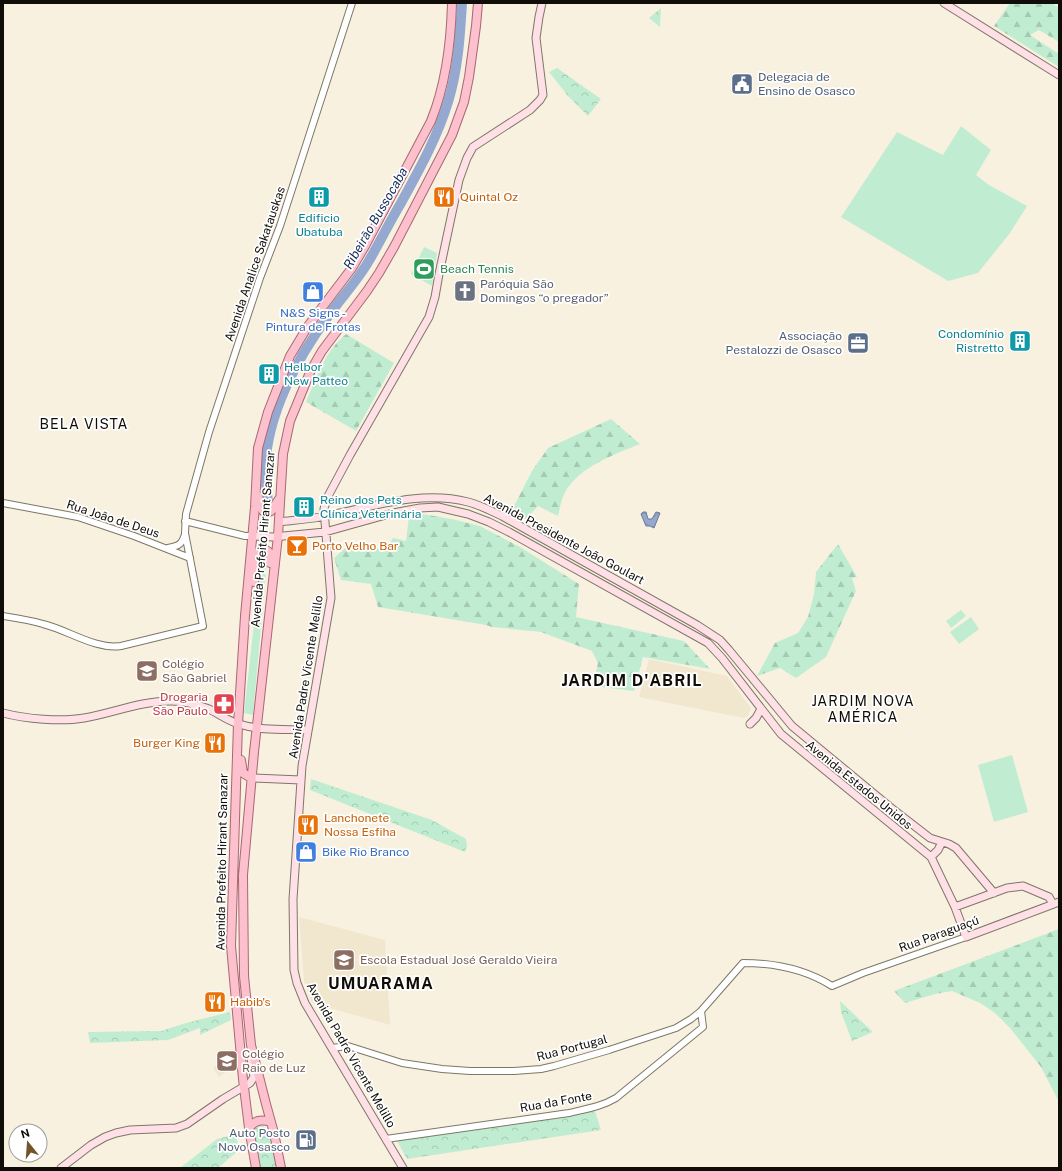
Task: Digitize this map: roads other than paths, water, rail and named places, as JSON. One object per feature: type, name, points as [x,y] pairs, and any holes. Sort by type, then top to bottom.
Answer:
[{"type":"main road","name":"Avenida Prefeito Hirant Sanazar","points":[[256,1168],[244,1087],[231,946],[237,742],[247,595],[256,536],[258,448],[263,426],[290,356],[308,326],[352,268],[365,246],[415,154],[437,106],[447,59],[452,3]]},
{"type":"main road","name":"Avenida Prefeito Hirant Sanazar","points":[[281,1168],[252,1045],[244,976],[242,942],[243,875],[251,778],[276,536],[279,522],[282,460],[289,426],[311,370],[322,352],[379,273],[452,135],[464,102],[469,77],[478,3]]},
{"type":"main road","name":"Avenida Padre Vicente Melillo","points":[[403,1168],[301,993],[294,970],[293,899],[302,766],[331,598],[324,506],[330,492],[429,317],[436,297],[439,274],[459,180],[467,158],[473,147],[530,110],[543,95],[536,33],[542,3]]},
{"type":"main road","points":[[944,3],[1059,75]]},
{"type":"main road","points":[[256,490],[261,507],[263,511],[266,512],[271,511],[276,506],[279,500],[280,492]]},
{"type":"main road","name":"Avenida Presidente João Goulart","points":[[279,522],[324,517],[391,502],[426,498],[447,498],[480,505],[711,634],[729,650],[788,723]]},
{"type":"main road","name":"Avenida Presidente João Goulart","points":[[256,536],[325,532],[406,510],[431,507],[438,507],[468,514],[489,522],[708,643],[722,658],[776,728]]},
{"type":"main road","points":[[338,514],[337,521],[339,524],[344,526]]},
{"type":"main road","points":[[247,595],[253,588],[257,553],[263,549],[268,551],[271,558],[267,595],[270,605]]},
{"type":"main road","points":[[3,713],[20,716],[70,720],[96,716],[145,704],[170,701],[190,702],[238,724],[257,728],[308,730]]},
{"type":"main road","points":[[750,724],[763,711],[772,714],[778,710]]},
{"type":"main road","name":"Avenida Estados Unidos","points":[[788,723],[890,808],[930,838],[952,846],[960,852],[994,893]]},
{"type":"main road","name":"Avenida Estados Unidos","points":[[776,728],[794,746],[931,857]]},
{"type":"main road","points":[[237,742],[240,748],[243,773],[251,778],[301,780]]},
{"type":"main road","points":[[942,842],[938,850],[931,857],[955,907],[966,937]]},
{"type":"main road","points":[[955,907],[1007,888],[1023,886],[1049,897],[1056,903]]},
{"type":"main road","name":"Rua Paraguaçú","points":[[966,937],[1056,903]]},
{"type":"main road","points":[[60,1168],[92,1145],[105,1137],[116,1133],[130,1130],[176,1128],[187,1124],[223,1099],[250,1083],[254,1077],[251,1052],[252,1045]]},
{"type":"main road","points":[[249,1128],[253,1123],[260,1120],[271,1122]]},
{"type":"street","name":"Avenida Analice Sakatauskas","points":[[3,616],[43,624],[99,645],[110,646],[127,645],[203,626],[185,533],[185,521],[189,504],[209,432],[260,278],[280,226],[352,3]]},
{"type":"street","name":"Rua João de Deus","points":[[3,503],[78,517],[168,548],[190,558]]},
{"type":"street","points":[[185,521],[245,536],[256,536]]},
{"type":"street","points":[[168,548],[181,544],[185,533]]},
{"type":"street","name":"Rua Paraguaçú","points":[[743,963],[780,965],[818,977],[832,986],[863,973],[966,937]]},
{"type":"street","name":"Rua Portugal","points":[[332,1048],[348,1046],[402,1063],[442,1069],[478,1071],[541,1069],[609,1050],[676,1028],[701,1011],[743,963]]},
{"type":"street","name":"Rua da Fonte","points":[[386,1139],[569,1113],[608,1103],[703,1026],[701,1011]]},
{"type":"water","points":[[646,512],[648,519],[652,519],[656,512],[660,513],[654,528],[646,526],[641,514]]},
{"type":"waterway","name":"Ribeirão Bussocaba","points":[[268,502],[265,469],[267,448],[271,428],[278,407],[295,368],[306,349],[367,264],[433,141],[444,115],[454,78],[462,3]]},
{"type":"place","name":"Delegacia de Ensino de Osasco","points":[[742,84]]},
{"type":"place","name":"Edificio Ubatuba","points":[[319,197]]},
{"type":"place","name":"Quintal Oz","points":[[444,197]]},
{"type":"place","name":"Beach Tennis","points":[[424,269]]},
{"type":"place","name":"Paróquia São Domingos “o pregador”","points":[[465,291]]},
{"type":"place","name":"N&S Signs - Pintura de Frotas","points":[[313,292]]},
{"type":"place","name":"Condomínio Ristretto","points":[[1020,341]]},
{"type":"place","name":"Associação Pestalozzi de Osasco","points":[[858,343]]},
{"type":"place","name":"Helbor New Patteo","points":[[269,374]]},
{"type":"place","name":"Reino dos Pets Clínica Veterinária","points":[[304,507]]},
{"type":"place","name":"Porto Velho Bar","points":[[297,546]]},
{"type":"place","name":"Colégio São Gabriel","points":[[147,671]]},
{"type":"place","name":"Drogaria São Paulo","points":[[224,704]]},
{"type":"place","name":"Burger King","points":[[215,743]]},
{"type":"place","name":"Lanchonete Nossa Esfiha","points":[[308,825]]},
{"type":"place","name":"Bike Rio Branco","points":[[306,852]]},
{"type":"place","name":"Escola Estadual José Geraldo Vieira","points":[[344,960]]},
{"type":"place","name":"Habib's","points":[[215,1002]]},
{"type":"place","name":"Colégio Raio de Luz","points":[[227,1061]]},
{"type":"place","name":"Auto Posto Novo Osasco","points":[[306,1140]]},
{"type":"district","name":"BELA VISTA","points":[[84,424]]},
{"type":"district","name":"JARDIM D'ABRIL","points":[[632,680]]},
{"type":"district","name":"JARDIM NOVA AMÉRICA","points":[[863,710]]},
{"type":"district","name":"UMUARAMA","points":[[381,983]]}]
